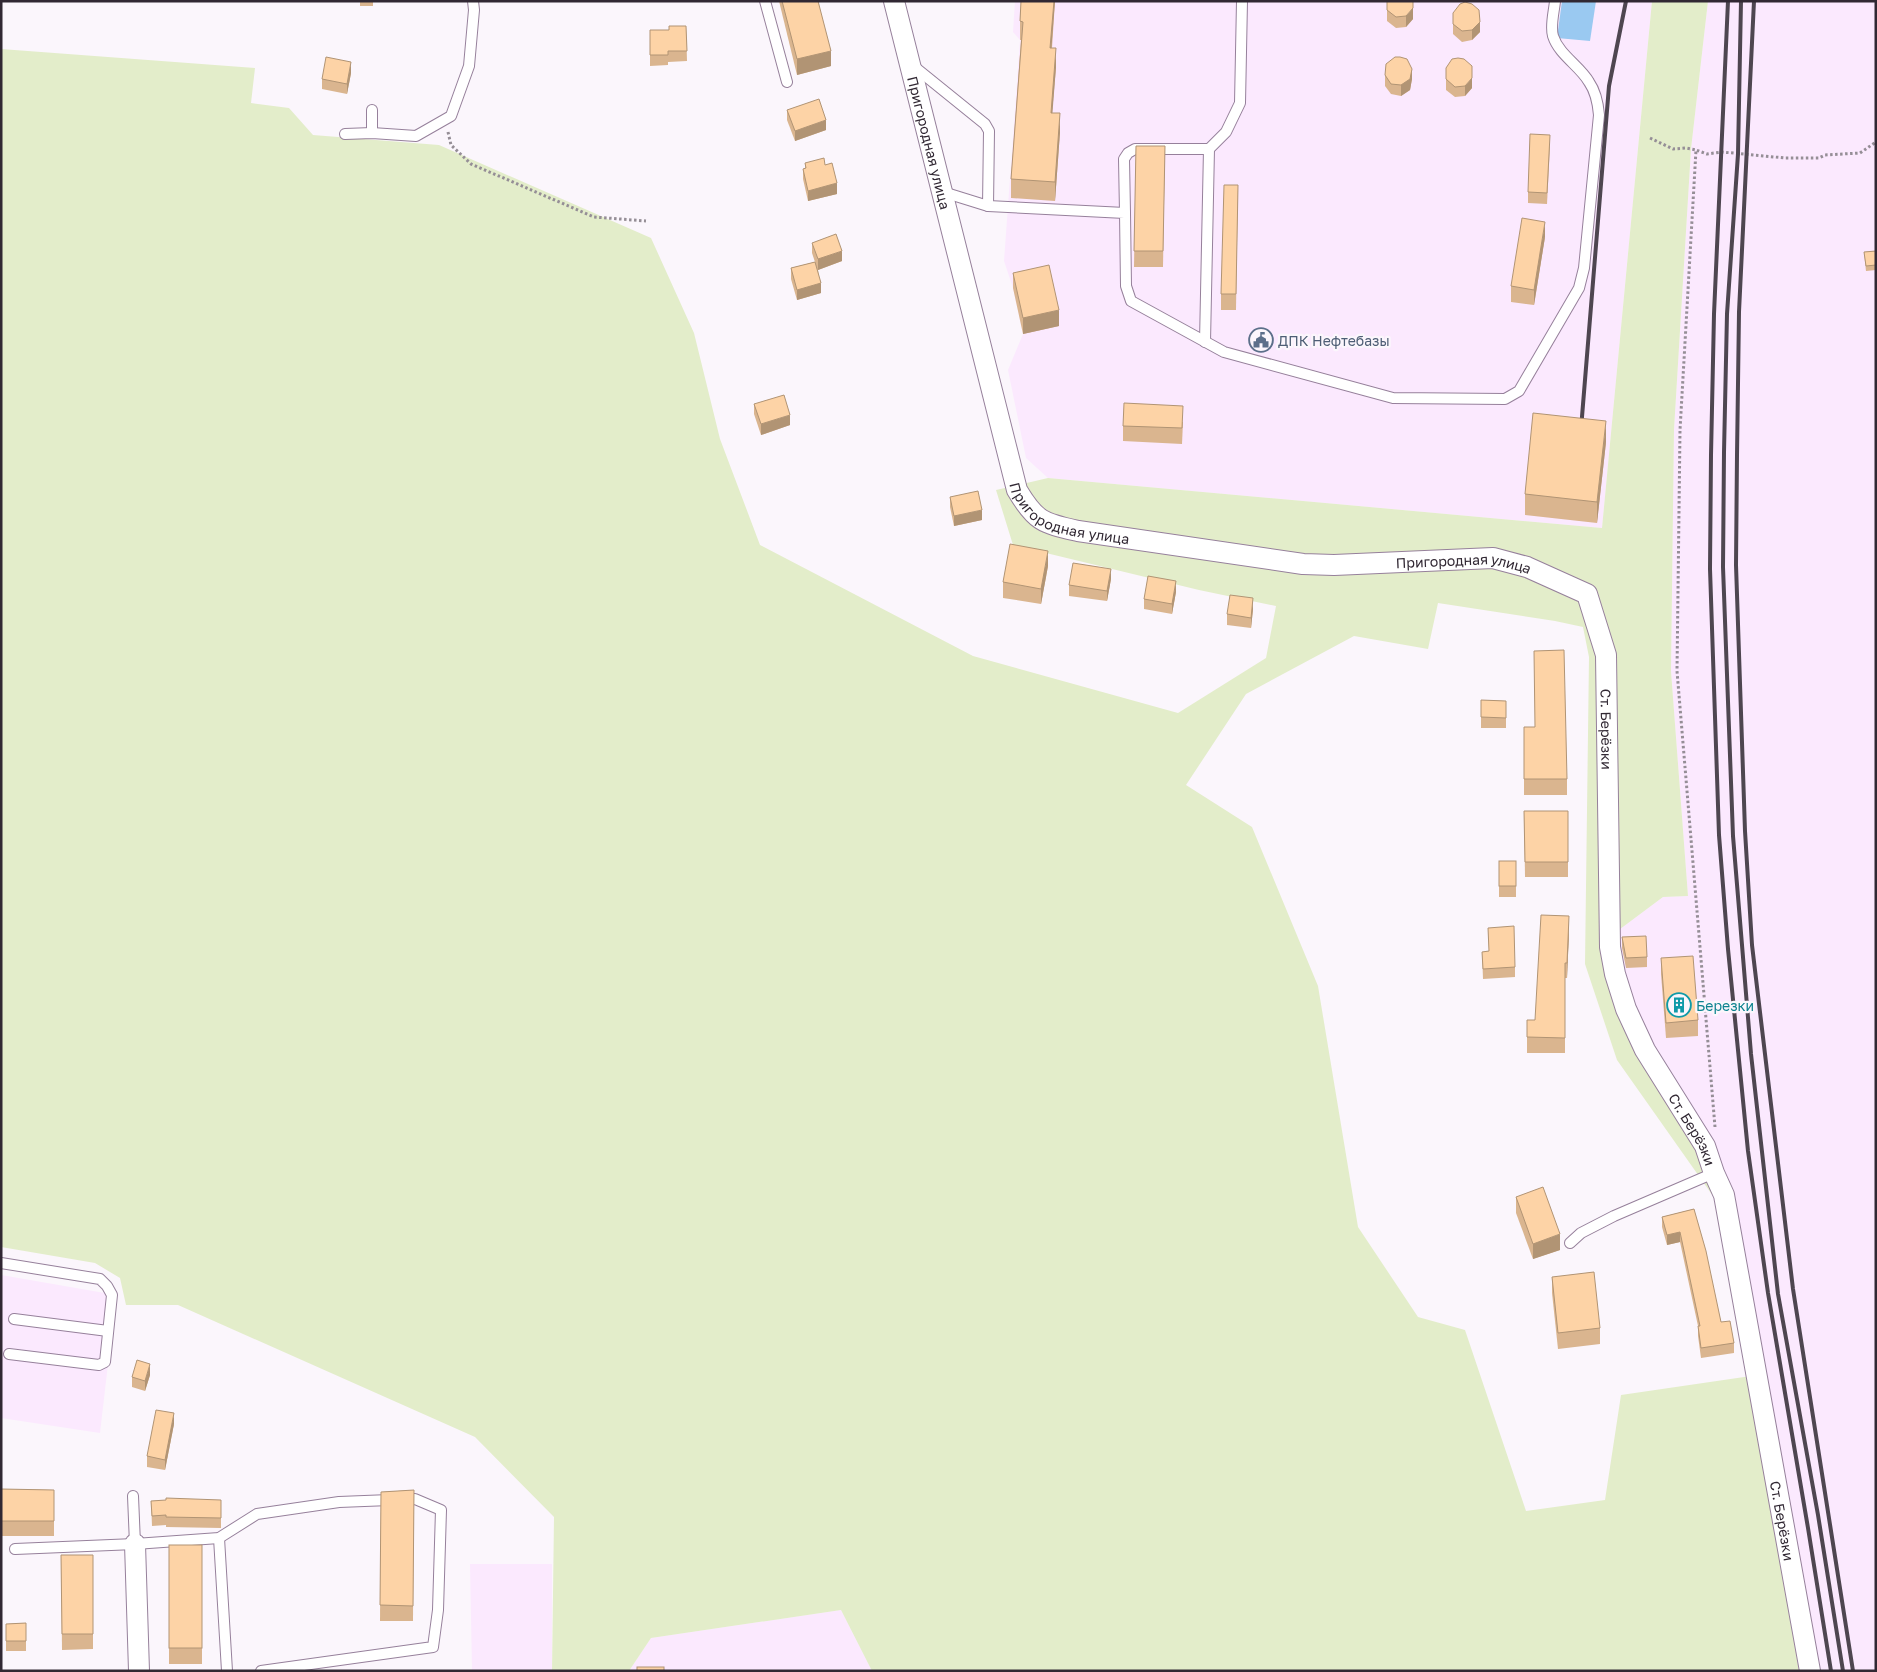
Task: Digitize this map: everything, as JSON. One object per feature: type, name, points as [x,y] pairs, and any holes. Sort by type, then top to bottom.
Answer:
[{"type":"street","name":"Пригородная улица","points":[[894,1],[1017,490],[1028,509],[1047,524],[1078,531],[1304,564],[1334,566],[1493,558],[1527,567],[1588,594]]},
{"type":"street","name":"Ст. Берёзки","points":[[1588,594],[1606,655],[1610,947],[1615,974],[1626,1009],[1644,1050],[1705,1146],[1724,1195],[1810,1671]]},
{"type":"street","points":[[135,1544],[139,1671]]},
{"type":"lane","points":[[345,134],[372,133],[416,136],[451,116],[469,66],[474,10],[473,1]]},
{"type":"lane","points":[[765,1],[787,82]]},
{"type":"lane","points":[[1205,342],[1209,149],[1226,132],[1240,103],[1242,1]]},
{"type":"lane","points":[[1209,149],[1135,149],[1128,153],[1124,160],[1126,286],[1131,301],[1224,352],[1393,398],[1505,399],[1519,391],[1583,278],[1599,115],[1597,99],[1589,81],[1560,48],[1553,36],[1552,25],[1556,1]]},
{"type":"lane","points":[[911,64],[985,124],[989,131],[988,206]]},
{"type":"lane","points":[[372,110],[372,133]]},
{"type":"lane","points":[[943,192],[988,206],[1125,213]]},
{"type":"lane","points":[[1570,1243],[1581,1233],[1614,1216],[1714,1173]]},
{"type":"lane","points":[[1,1262],[100,1279],[112,1295],[105,1362],[99,1365],[9,1354]]},
{"type":"lane","points":[[14,1319],[108,1331]]},
{"type":"lane","points":[[133,1496],[135,1544]]},
{"type":"lane","points":[[15,1549],[219,1538],[257,1514],[339,1502],[415,1499],[441,1510],[438,1610],[433,1647],[262,1671]]},
{"type":"lane","points":[[219,1538],[228,1671]]},
{"type":"path","points":[[451,116],[448,132],[451,145],[471,164],[594,217],[646,221]]},
{"type":"path","points":[[1650,138],[1673,150],[1686,148],[1707,154],[1722,152],[1785,158],[1819,158],[1825,155],[1860,153],[1876,142]]},
{"type":"path","points":[[1696,150],[1680,430],[1677,671],[1715,1133]]},
{"type":"shaded area","points":[[1015,1],[1652,1],[1602,528],[1048,478],[1026,458],[1008,370],[1023,334],[1013,288],[1004,261],[1020,40],[1013,32]]},
{"type":"shaded area","points":[[1708,1],[1876,1],[1876,1671],[1799,1671],[1751,1376],[1720,1206],[1603,941],[1663,897],[1688,896],[1671,671],[1674,430],[1691,149]]},
{"type":"shaded area","points":[[1,1275],[116,1295],[100,1433],[1,1418]]},
{"type":"shaded area","points":[[470,1564],[552,1564],[552,1671],[472,1671]]},
{"type":"shaded area","points":[[841,1610],[872,1671],[629,1671],[651,1638]]},
{"type":"green space","points":[[1652,1],[1708,1],[1691,149],[1674,430],[1671,671],[1688,896],[1663,897],[1604,941],[1700,1149],[1720,1206],[1617,1060],[1585,964],[1589,657],[1583,627],[1438,603],[1428,649],[1354,636],[1246,694],[1186,785],[1252,827],[1318,986],[1358,1227],[1418,1317],[1465,1330],[1526,1511],[1605,1500],[1621,1395],[1751,1376],[1799,1671],[872,1671],[841,1610],[651,1638],[629,1671],[552,1671],[554,1517],[475,1437],[178,1305],[126,1305],[120,1278],[95,1263],[1,1247],[1,49],[255,68],[251,103],[289,108],[313,135],[439,145],[651,238],[694,333],[720,439],[760,545],[973,656],[1178,713],[1266,658],[1276,606],[1199,590],[1013,545],[996,490],[1048,478],[1602,528]]},
{"type":"water","points":[[1562,1],[1596,1],[1590,41],[1557,38]]},
{"type":"building","points":[[782,1],[818,1],[831,51],[797,59]]},
{"type":"building","points":[[1021,1],[1054,1],[1050,48],[1056,48],[1051,113],[1060,113],[1055,182],[1011,179],[1023,22],[1020,21]]},
{"type":"building","points":[[1387,1],[1413,1],[1413,8],[1406,16],[1396,17],[1387,10]]},
{"type":"building","points":[[1465,2],[1472,4],[1479,10],[1480,22],[1472,30],[1462,31],[1453,24],[1453,13],[1460,4]]},
{"type":"building","points":[[669,26],[686,26],[687,51],[668,51],[668,55],[650,55],[650,30],[669,30]]},
{"type":"building","points":[[326,57],[351,62],[347,84],[322,79]]},
{"type":"building","points":[[1395,57],[1407,59],[1412,69],[1410,79],[1401,85],[1391,84],[1385,75],[1386,64]]},
{"type":"building","points":[[1452,59],[1464,59],[1472,66],[1472,78],[1465,86],[1455,87],[1446,79],[1446,68]]},
{"type":"building","points":[[819,99],[826,120],[795,131],[787,110]]},
{"type":"building","points":[[1530,134],[1550,135],[1547,193],[1528,192]]},
{"type":"building","points":[[1136,146],[1165,146],[1163,251],[1134,251]]},
{"type":"building","points":[[824,158],[825,165],[832,163],[837,183],[808,191],[803,169],[806,168],[805,163]]},
{"type":"building","points":[[1224,185],[1238,185],[1236,294],[1221,294]]},
{"type":"building","points":[[1522,218],[1545,222],[1534,290],[1511,286]]},
{"type":"building","points":[[836,234],[842,251],[818,259],[812,243]]},
{"type":"building","points":[[1876,251],[1876,265],[1866,266],[1864,252]]},
{"type":"building","points":[[815,262],[821,283],[797,290],[791,268]]},
{"type":"building","points":[[1049,265],[1059,310],[1023,318],[1013,273]]},
{"type":"building","points":[[784,395],[790,415],[761,424],[754,404]]},
{"type":"building","points":[[1124,403],[1183,406],[1182,428],[1123,426]]},
{"type":"building","points":[[1533,413],[1606,421],[1597,502],[1525,494]]},
{"type":"building","points":[[978,491],[982,510],[954,516],[950,497]]},
{"type":"building","points":[[1010,544],[1048,551],[1041,589],[1003,582]]},
{"type":"building","points":[[1073,563],[1111,569],[1107,591],[1069,585]]},
{"type":"building","points":[[1148,576],[1176,581],[1172,604],[1144,599]]},
{"type":"building","points":[[1230,595],[1253,598],[1251,618],[1227,614]]},
{"type":"building","points":[[1564,650],[1567,779],[1524,779],[1524,727],[1535,727],[1534,651]]},
{"type":"building","points":[[1481,700],[1506,701],[1506,718],[1481,717]]},
{"type":"building","points":[[1524,811],[1568,811],[1568,862],[1525,862]]},
{"type":"building","points":[[1499,861],[1516,861],[1516,886],[1499,886]]},
{"type":"building","points":[[1541,915],[1569,916],[1567,963],[1565,963],[1565,1038],[1527,1037],[1527,1020],[1535,1020]]},
{"type":"building","points":[[1514,926],[1515,967],[1483,969],[1482,952],[1489,951],[1488,928]]},
{"type":"building","points":[[1646,936],[1647,957],[1626,958],[1622,937]]},
{"type":"building","name":"Березки","points":[[1693,956],[1698,1020],[1666,1023],[1661,958]]},
{"type":"building","points":[[1543,1187],[1560,1234],[1533,1244],[1516,1197]]},
{"type":"building","points":[[1694,1209],[1706,1251],[1721,1322],[1730,1321],[1734,1343],[1701,1348],[1698,1326],[1700,1326],[1680,1232],[1667,1235],[1662,1217]]},
{"type":"building","points":[[1594,1272],[1600,1328],[1558,1333],[1552,1277]]},
{"type":"building","points":[[137,1360],[150,1364],[145,1381],[132,1377]]},
{"type":"building","points":[[156,1410],[174,1413],[165,1460],[147,1456]]},
{"type":"building","points":[[1,1489],[54,1490],[54,1521],[1,1521]]},
{"type":"building","points":[[414,1490],[413,1606],[380,1605],[381,1492]]},
{"type":"building","points":[[166,1498],[221,1500],[221,1518],[152,1516],[151,1501],[166,1500]]},
{"type":"building","points":[[169,1545],[202,1545],[202,1648],[169,1648]]},
{"type":"building","points":[[61,1555],[93,1555],[93,1634],[62,1634]]},
{"type":"building","points":[[26,1623],[26,1641],[6,1641],[6,1624]]},
{"type":"building","points":[[637,1667],[664,1667],[664,1671],[637,1671]]},
{"type":"railway","points":[[1581,429],[1609,86],[1626,1]]},
{"type":"railway","points":[[1728,1],[1714,314],[1711,455],[1710,569],[1719,835],[1748,1151],[1768,1293],[1831,1671]]},
{"type":"railway","points":[[1741,1],[1738,154],[1727,314],[1724,452],[1723,567],[1733,836],[1751,1054],[1778,1294],[1818,1515],[1843,1671]]},
{"type":"railway","points":[[1754,1],[1739,312],[1737,455],[1736,565],[1745,831],[1752,945],[1793,1289],[1853,1671]]},
{"type":"place","name":"ДПК Нефтебазы","points":[[1261,340]]},
{"type":"place","name":"Березки","points":[[1679,1005]]}]
